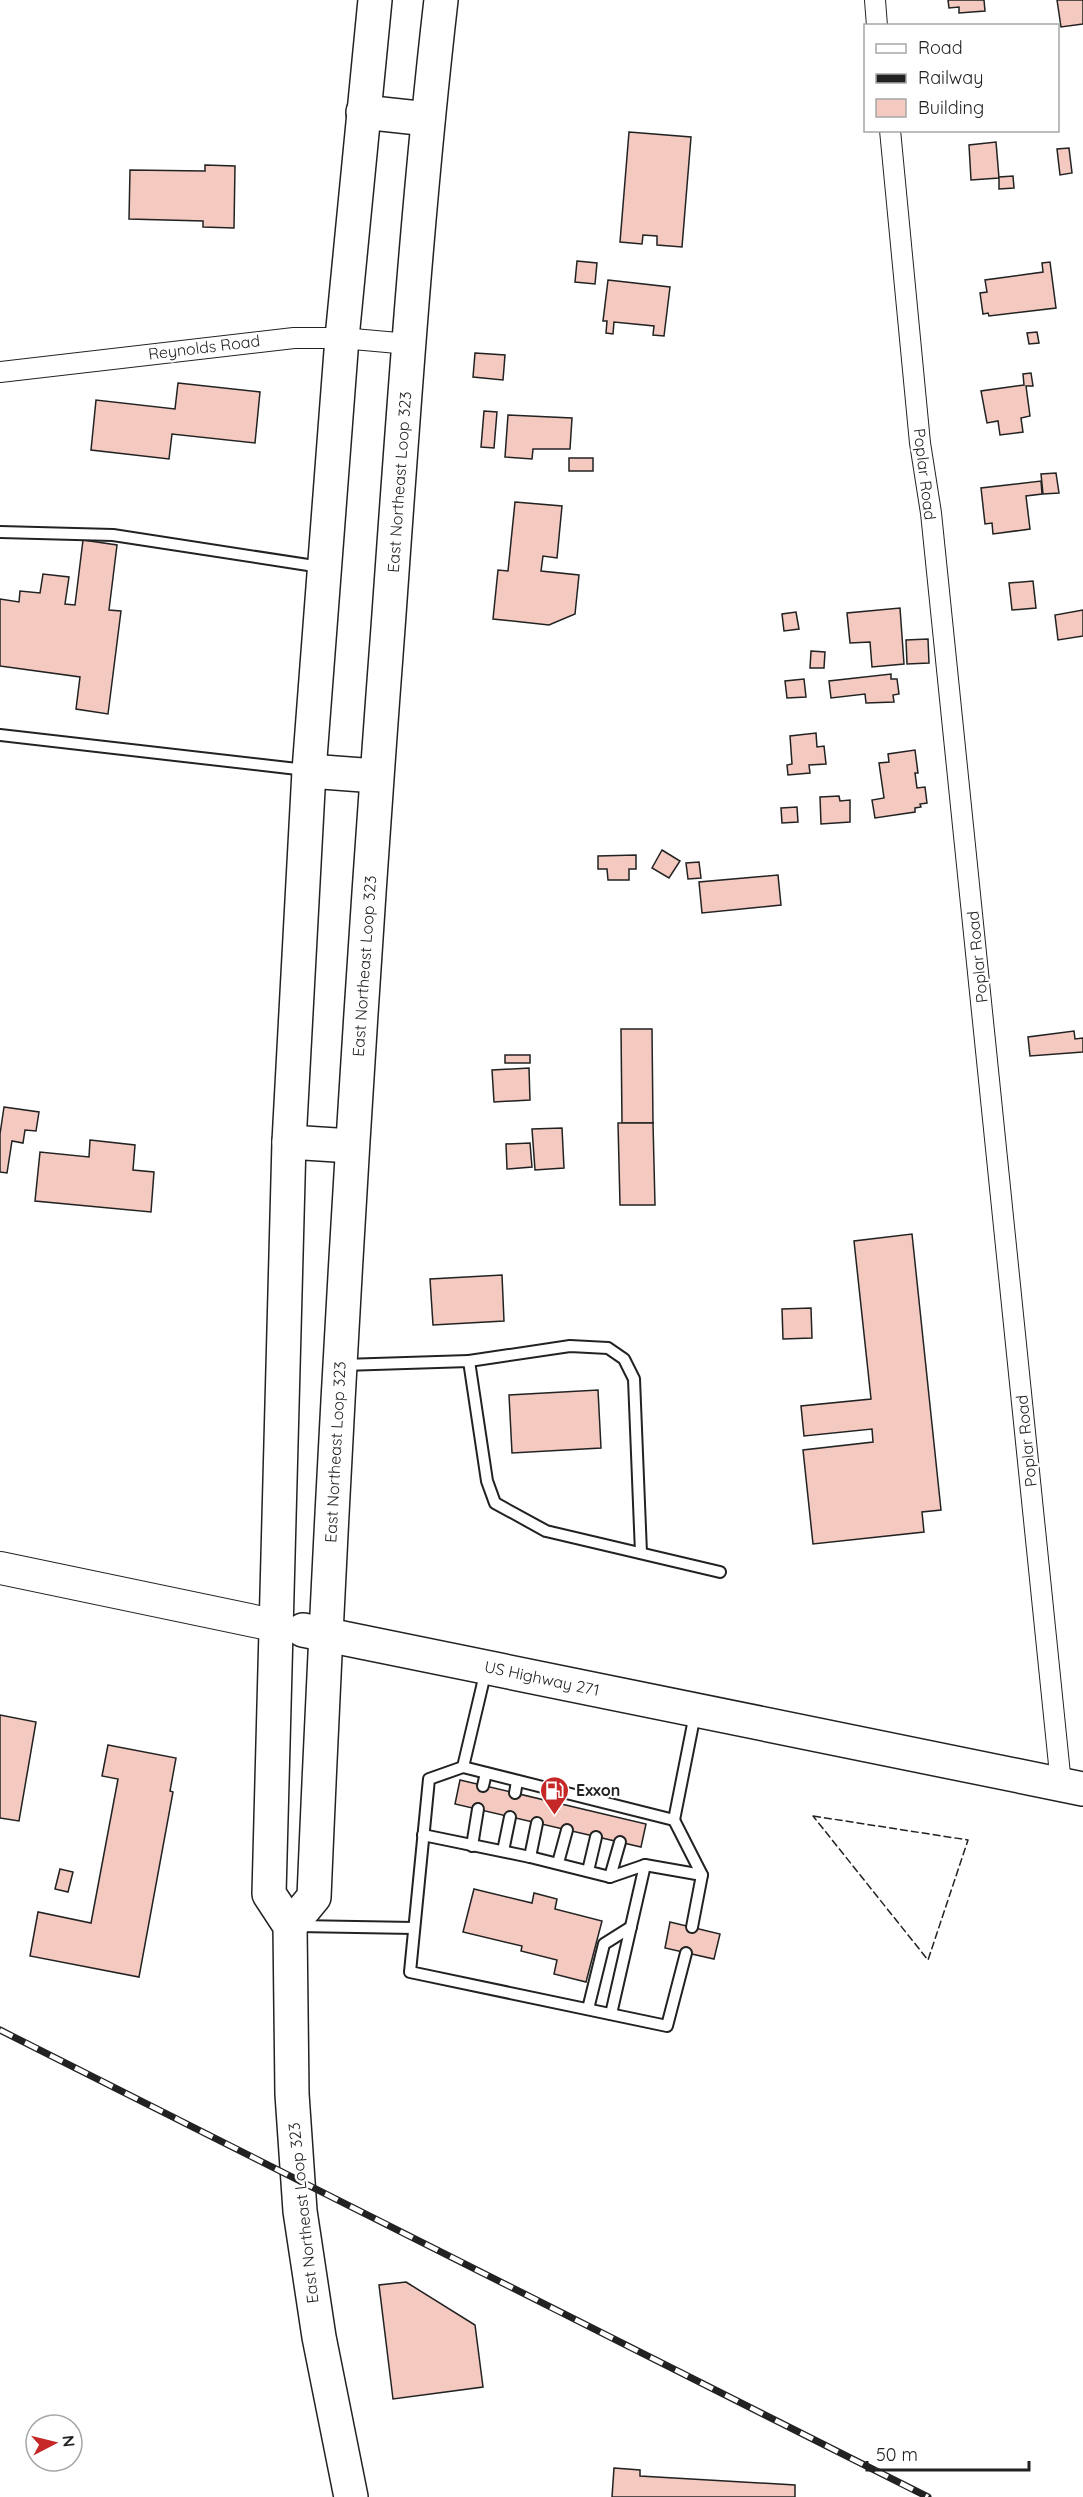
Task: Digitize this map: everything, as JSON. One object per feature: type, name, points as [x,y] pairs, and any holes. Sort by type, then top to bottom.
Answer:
[{"type":"highway","points":[[290,1926],[269,1894],[290,1142],[309,771],[342,339],[375,0]]},
{"type":"highway","name":"East Northeast Loop 323","points":[[351,2497],[318,2337],[300,2211],[291,2094],[290,1926],[314,1897],[324,1634],[376,776],[409,344],[428,119],[441,0]]},
{"type":"highway","points":[[363,112],[428,119]]},
{"type":"highway","points":[[309,771],[376,776]]},
{"type":"highway","points":[[290,1142],[352,1146]]},
{"type":"highway","name":"US Highway 271","points":[[278,1626],[1072,1787]]},
{"type":"main road","name":"US Highway 271","points":[[0,1568],[278,1626]]},
{"type":"street","points":[[875,0],[877,24]]},
{"type":"street","name":"Poplar Road","points":[[890,132],[920,443],[930,513],[982,999],[1072,1787]]},
{"type":"street","name":"Reynolds Road","points":[[0,372],[270,339],[342,339],[409,344]]},
{"type":"lane","points":[[0,532],[113,535],[325,567]]},
{"type":"lane","points":[[0,735],[309,771]]},
{"type":"lane","points":[[340,1365],[469,1361],[570,1346],[608,1348],[624,1359],[634,1379],[641,1553]]},
{"type":"lane","points":[[469,1361],[487,1481],[495,1503],[546,1531],[720,1572]]},
{"type":"lane","points":[[463,1767],[487,1667]]},
{"type":"lane","points":[[692,1927],[702,1875],[674,1820],[696,1710]]},
{"type":"lane","points":[[674,1820],[602,1808],[575,1801],[545,1788],[463,1767],[429,1779],[410,1972],[667,2026],[686,1953]]},
{"type":"lane","points":[[483,1786],[486,1773]]},
{"type":"lane","points":[[515,1793],[517,1781]]},
{"type":"lane","points":[[542,1799],[545,1788]]},
{"type":"lane","points":[[472,1846],[478,1809]]},
{"type":"lane","points":[[503,1851],[510,1816]]},
{"type":"lane","points":[[530,1857],[537,1823]]},
{"type":"lane","points":[[558,1863],[567,1830]]},
{"type":"lane","points":[[423,1836],[558,1863],[610,1877],[645,1865],[702,1875]]},
{"type":"lane","points":[[588,1871],[596,1837]]},
{"type":"lane","points":[[610,1877],[620,1842]]},
{"type":"lane","points":[[611,2014],[645,1865]]},
{"type":"lane","points":[[290,1926],[414,1928]]},
{"type":"lane","points":[[588,2009],[604,1944],[631,1927]]},
{"type":"building","points":[[948,0],[984,0],[985,11],[959,13],[959,7],[949,8]]},
{"type":"building","points":[[1057,0],[1083,0],[1083,24],[1061,27]]},
{"type":"building","points":[[629,132],[691,137],[682,247],[657,245],[657,236],[643,235],[642,244],[620,242]]},
{"type":"building","points":[[996,142],[999,178],[971,180],[969,145]]},
{"type":"building","points":[[1069,148],[1072,173],[1060,175],[1057,149]]},
{"type":"building","points":[[205,165],[235,166],[234,228],[203,227],[203,221],[129,219],[130,170],[205,171]]},
{"type":"building","points":[[1013,176],[1014,188],[999,189],[999,177]]},
{"type":"building","points":[[577,261],[597,263],[595,284],[575,282]]},
{"type":"building","points":[[1050,262],[1056,308],[989,316],[988,313],[983,314],[980,293],[987,292],[985,280],[1043,272],[1042,263]]},
{"type":"building","points":[[608,280],[670,287],[664,336],[653,335],[654,326],[614,322],[613,334],[606,333],[607,321],[603,321]]},
{"type":"building","points":[[1037,332],[1039,343],[1029,344],[1027,333]]},
{"type":"building","points":[[475,353],[505,355],[503,380],[473,377]]},
{"type":"building","points":[[1031,373],[1033,386],[1026,386],[1030,416],[1021,418],[1023,432],[1000,435],[998,421],[987,423],[981,391],[1024,385],[1023,374]]},
{"type":"building","points":[[178,383],[260,392],[255,443],[172,434],[169,459],[91,450],[96,400],[175,409]]},
{"type":"building","points":[[484,411],[497,412],[494,448],[481,447]]},
{"type":"building","points":[[508,415],[572,418],[570,449],[533,449],[532,459],[505,457]]},
{"type":"building","points":[[569,458],[593,458],[593,471],[569,471]]},
{"type":"building","points":[[1056,473],[1059,493],[1043,494],[1041,474]]},
{"type":"building","points":[[1041,481],[1042,494],[1026,496],[1030,529],[993,534],[992,523],[985,524],[981,488]]},
{"type":"building","points":[[515,502],[562,506],[557,558],[543,556],[541,571],[579,575],[575,614],[549,625],[493,619],[498,570],[508,571]]},
{"type":"building","points":[[83,540],[117,545],[109,610],[121,611],[108,714],[76,709],[80,677],[0,666],[0,599],[19,602],[20,591],[40,593],[43,574],[69,577],[65,604],[75,605]]},
{"type":"building","points":[[1033,581],[1036,608],[1012,610],[1009,583]]},
{"type":"building","points":[[900,608],[904,664],[872,667],[870,642],[850,643],[847,613]]},
{"type":"building","points":[[1083,610],[1083,636],[1058,640],[1055,615]]},
{"type":"building","points":[[796,612],[799,629],[784,631],[782,614]]},
{"type":"building","points":[[928,639],[929,663],[907,664],[906,640]]},
{"type":"building","points":[[811,651],[825,652],[824,668],[810,668]]},
{"type":"building","points":[[891,674],[891,679],[897,679],[899,694],[893,695],[894,702],[866,703],[865,694],[831,698],[829,681]]},
{"type":"building","points":[[804,679],[806,697],[787,698],[785,681]]},
{"type":"building","points":[[816,733],[817,747],[824,746],[826,764],[809,765],[810,773],[788,775],[787,765],[792,764],[790,736]]},
{"type":"building","points":[[915,750],[917,788],[925,787],[927,803],[920,804],[921,807],[915,808],[915,812],[875,818],[872,800],[884,798],[879,763],[889,762],[888,754]]},
{"type":"building","points":[[839,796],[840,801],[850,800],[850,822],[821,824],[820,797]]},
{"type":"building","points":[[797,807],[798,822],[782,823],[781,808]]},
{"type":"building","points":[[662,850],[680,861],[669,878],[652,868]]},
{"type":"building","points":[[636,855],[636,869],[629,869],[629,880],[608,880],[607,869],[598,869],[598,856]]},
{"type":"building","points":[[699,862],[701,878],[688,879],[686,863]]},
{"type":"building","points":[[778,875],[781,905],[702,913],[699,882]]},
{"type":"building","points":[[621,1029],[652,1029],[653,1123],[622,1123]]},
{"type":"building","points":[[1074,1031],[1075,1039],[1083,1038],[1083,1052],[1030,1056],[1028,1037]]},
{"type":"building","points":[[505,1055],[530,1055],[530,1063],[505,1063]]},
{"type":"building","points":[[529,1068],[530,1100],[494,1102],[492,1070]]},
{"type":"building","points":[[4,1107],[39,1112],[36,1131],[25,1130],[23,1143],[12,1141],[7,1173],[0,1172],[0,1134]]},
{"type":"building","points":[[618,1123],[653,1123],[655,1205],[620,1205]]},
{"type":"building","points":[[562,1128],[564,1168],[535,1170],[532,1129]]},
{"type":"building","points":[[90,1140],[135,1145],[133,1170],[154,1172],[151,1212],[35,1201],[40,1152],[89,1157]]},
{"type":"building","points":[[530,1143],[532,1167],[507,1169],[506,1144]]},
{"type":"building","points":[[912,1234],[941,1510],[922,1512],[924,1532],[813,1544],[803,1450],[873,1442],[872,1429],[804,1436],[801,1406],[871,1399],[854,1241]]},
{"type":"building","points":[[502,1275],[504,1321],[433,1325],[430,1279]]},
{"type":"building","points":[[811,1308],[812,1338],[783,1339],[782,1309]]},
{"type":"building","points":[[598,1390],[601,1448],[512,1453],[509,1395]]},
{"type":"building","points":[[0,1715],[36,1722],[19,1821],[0,1818]]},
{"type":"building","points":[[108,1745],[176,1758],[170,1791],[173,1792],[139,1977],[30,1956],[38,1912],[91,1923],[118,1779],[102,1776]]},
{"type":"building","name":"Exxon","points":[[460,1780],[646,1824],[641,1847],[455,1804]]},
{"type":"building","points":[[60,1869],[73,1872],[68,1892],[55,1889]]},
{"type":"building","points":[[474,1889],[532,1903],[534,1893],[557,1899],[555,1909],[602,1921],[586,1982],[554,1974],[557,1960],[521,1951],[522,1946],[463,1932]]},
{"type":"building","points":[[670,1922],[720,1934],[714,1959],[665,1948]]},
{"type":"building","points":[[406,2282],[475,2325],[483,2387],[393,2399],[379,2285]]},
{"type":"building","points":[[614,2468],[640,2470],[640,2476],[795,2485],[795,2497],[612,2497]]},
{"type":"railway","points":[[0,2030],[928,2497]]},
{"type":"fence","points":[[813,1816],[968,1840],[928,1960],[813,1816]]},
{"type":"place","name":"Exxon","points":[[555,1816]]}]
